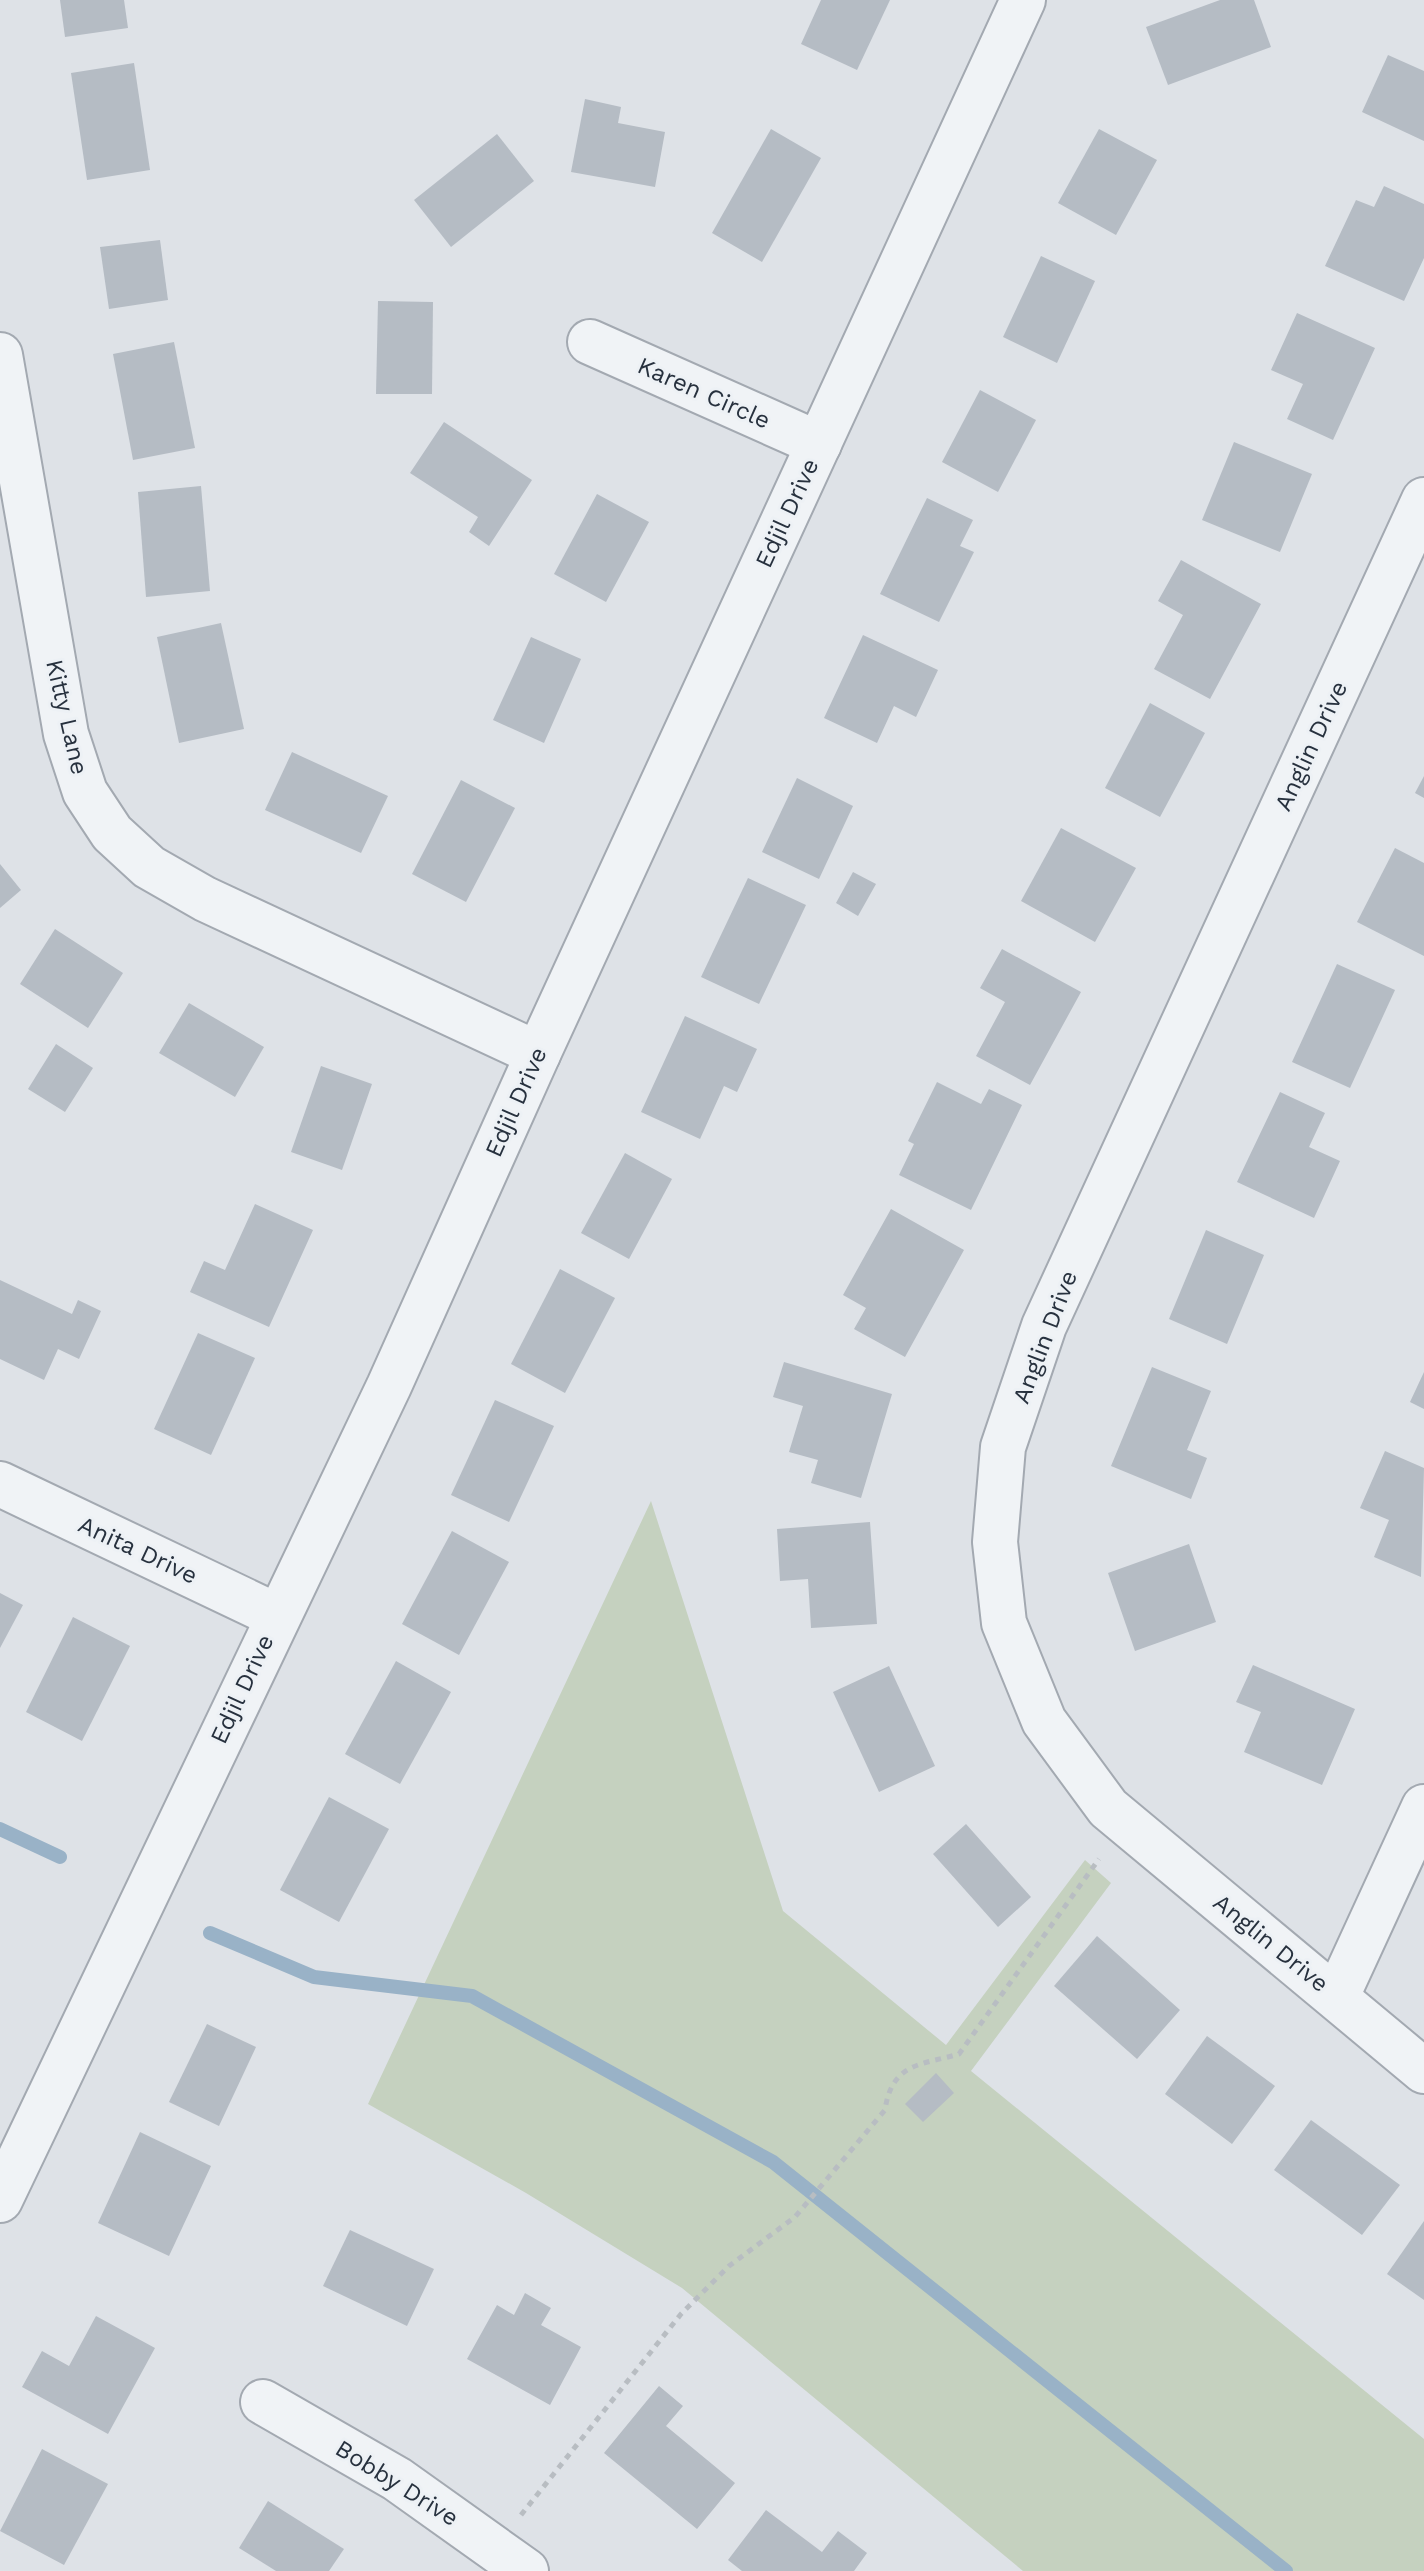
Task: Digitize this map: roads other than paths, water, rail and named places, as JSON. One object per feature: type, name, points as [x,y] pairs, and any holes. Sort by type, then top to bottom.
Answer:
[{"type":"street","name":"Edjil Drive","points":[[1,2196],[389,1386],[538,1054],[1023,0]]},
{"type":"street","name":"Karen Circle","points":[[590,342],[819,444]]},
{"type":"street","name":"Kitty Lane","points":[[0,355],[5,425],[66,734],[85,792],[112,833],[149,867],[205,899],[538,1054]]},
{"type":"street","name":"Anglin Drive","points":[[1424,500],[1044,1326],[1003,1447],[995,1542],[1004,1623],[1044,1721],[1108,1808],[1424,2071]]},
{"type":"street","name":"Anita Drive","points":[[0,1484],[277,1616]]},
{"type":"street","points":[[1337,1996],[1424,1807]]},
{"type":"street","name":"Bobby Drive","points":[[263,2402],[397,2479],[501,2563]]},
{"type":"waterway","points":[[0,1829],[60,1857]]},
{"type":"waterway","points":[[210,1933],[314,1977],[472,1996],[773,2162],[1286,2571]]}]
